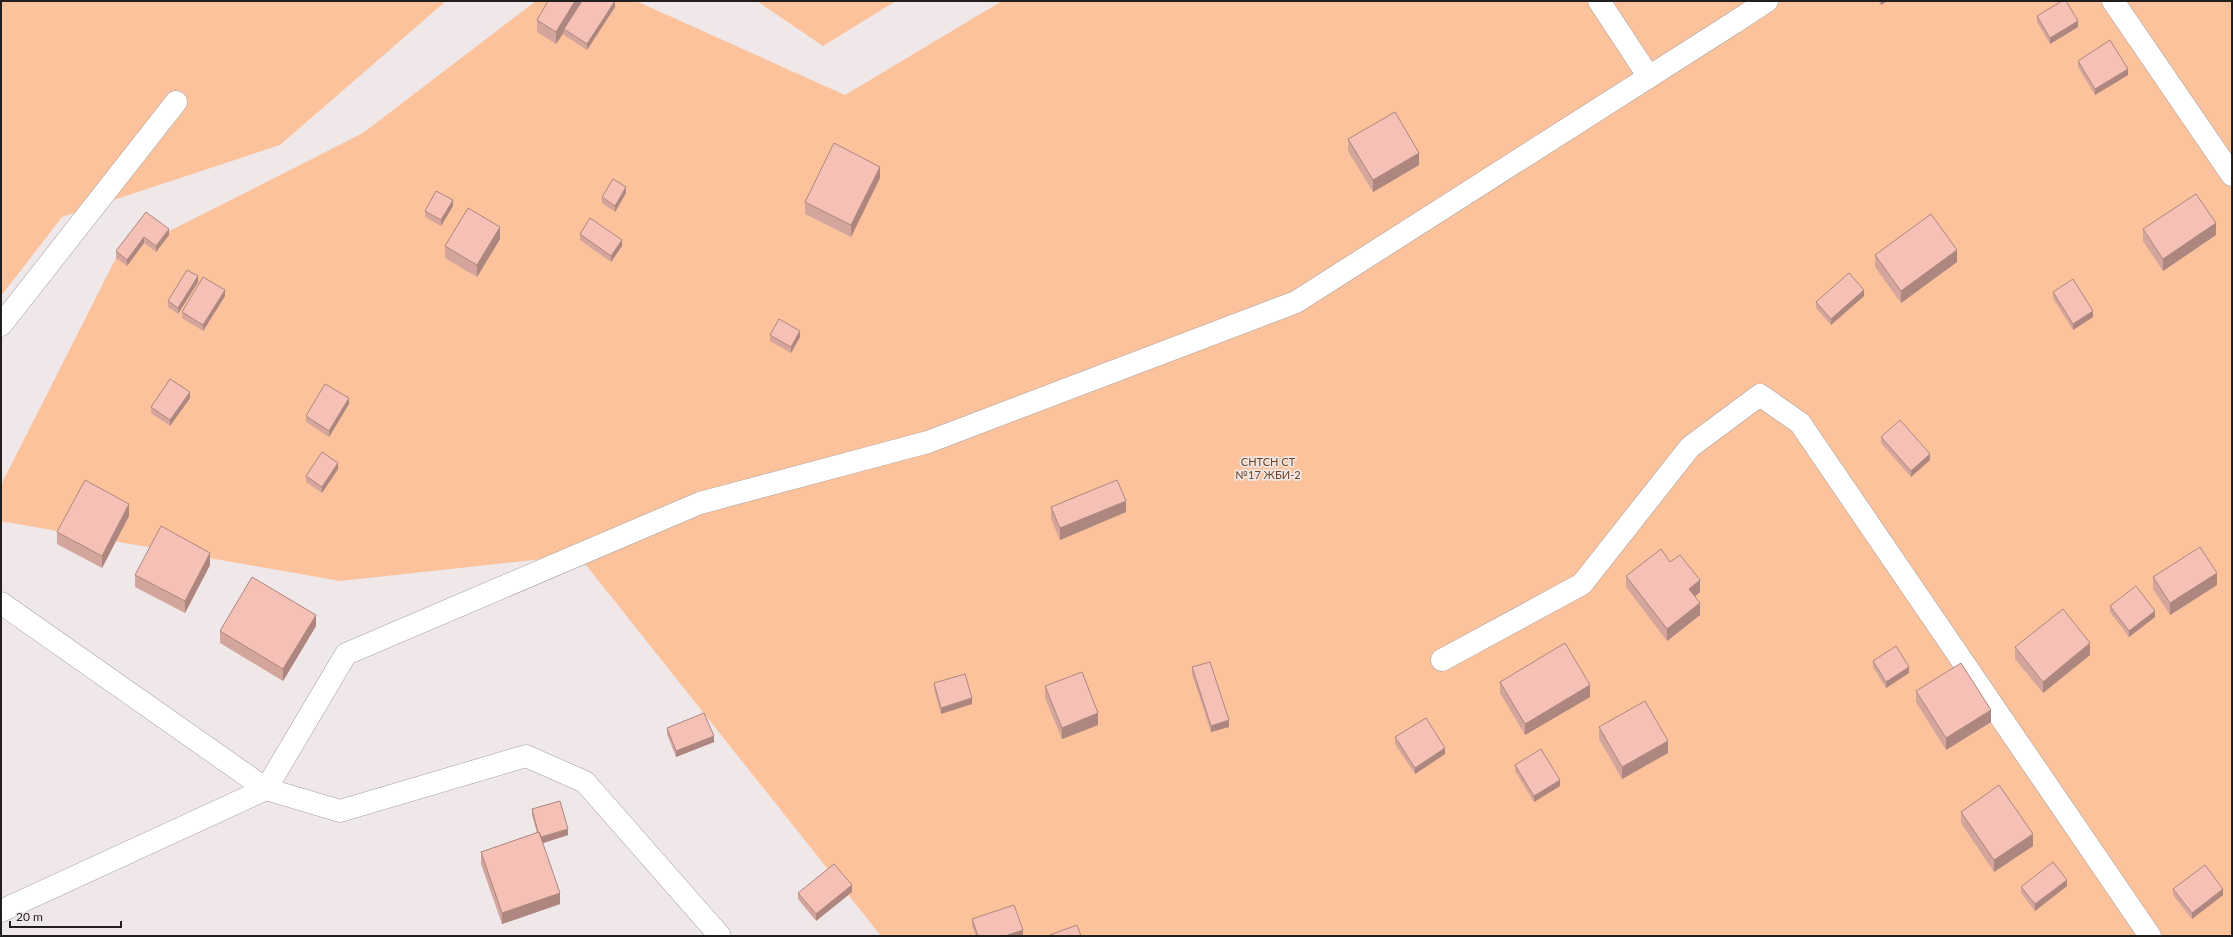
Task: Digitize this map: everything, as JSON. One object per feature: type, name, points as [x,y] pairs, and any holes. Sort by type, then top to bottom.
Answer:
[{"type":"street","points":[[1599,1],[1648,77]]},
{"type":"street","points":[[1,911],[266,788],[346,654],[700,503],[928,442],[1296,302],[1767,1]]},
{"type":"street","points":[[2113,1],[2232,175]]},
{"type":"street","points":[[1,325],[176,102]]},
{"type":"street","points":[[1442,660],[1582,584],[1690,447],[1760,396],[1800,423],[2150,936]]},
{"type":"street","points":[[1,603],[266,788],[340,811],[526,756],[586,782],[720,936]]},
{"type":"green space","points":[[1,1],[446,1],[280,145],[62,217],[1,296]]},
{"type":"green space","name":"СНТСН СТ №17 ЖБИ-2","points":[[536,1],[636,1],[845,95],[1002,1],[2232,1],[2232,936],[881,936],[578,555],[340,581],[1,521],[1,485],[116,258],[363,133]]},
{"type":"green space","points":[[757,1],[896,1],[823,46]]},
{"type":"building","points":[[548,1],[575,1],[556,32],[537,20]]},
{"type":"building","points":[[582,1],[615,1],[587,44],[564,29]]},
{"type":"building","points":[[2062,1],[2066,1],[2078,21],[2050,38],[2037,16]]},
{"type":"building","points":[[2110,40],[2128,69],[2095,89],[2078,61]]},
{"type":"building","points":[[1395,112],[1419,153],[1373,180],[1348,139]]},
{"type":"building","points":[[834,143],[880,167],[851,225],[805,202]]},
{"type":"building","points":[[613,179],[626,187],[615,206],[602,197]]},
{"type":"building","points":[[436,191],[453,200],[441,220],[425,211]]},
{"type":"building","points":[[2196,194],[2216,223],[2163,259],[2143,229]]},
{"type":"building","points":[[468,208],[500,227],[477,265],[445,246]]},
{"type":"building","points":[[146,212],[169,229],[156,246],[144,237],[127,260],[116,251]]},
{"type":"building","points":[[1931,214],[1957,250],[1901,291],[1875,255]]},
{"type":"building","points":[[590,218],[622,240],[611,256],[580,234]]},
{"type":"building","points":[[187,270],[198,276],[178,308],[168,301]]},
{"type":"building","points":[[1849,273],[1864,290],[1831,319],[1816,302]]},
{"type":"building","points":[[203,277],[225,290],[203,325],[182,312]]},
{"type":"building","points":[[2073,279],[2093,311],[2073,324],[2053,292]]},
{"type":"building","points":[[779,319],[800,331],[791,347],[770,335]]},
{"type":"building","points":[[170,379],[190,392],[170,420],[151,407]]},
{"type":"building","points":[[325,384],[349,398],[329,431],[306,416]]},
{"type":"building","points":[[1900,420],[1930,454],[1911,471],[1881,437]]},
{"type":"building","points":[[322,452],[338,463],[322,487],[306,476]]},
{"type":"building","points":[[85,480],[129,504],[102,556],[57,532]]},
{"type":"building","points":[[1117,480],[1126,501],[1060,528],[1051,507]]},
{"type":"building","points":[[161,526],[210,553],[185,601],[135,575]]},
{"type":"building","points":[[2200,547],[2217,573],[2170,603],[2153,577]]},
{"type":"building","points":[[1661,549],[1670,562],[1680,555],[1700,580],[1689,589],[1700,603],[1667,629],[1626,576]]},
{"type":"building","points":[[252,577],[316,615],[283,669],[220,631]]},
{"type":"building","points":[[2136,586],[2155,611],[2129,631],[2110,606]]},
{"type":"building","points":[[2063,609],[2090,643],[2043,682],[2015,647]]},
{"type":"building","points":[[1565,643],[1590,685],[1525,724],[1500,682]]},
{"type":"building","points":[[1896,646],[1909,667],[1886,682],[1873,661]]},
{"type":"building","points":[[1210,662],[1229,720],[1211,726],[1192,667]]},
{"type":"building","points":[[1961,663],[1991,710],[1946,738],[1916,691]]},
{"type":"building","points":[[1082,672],[1098,713],[1062,728],[1045,686]]},
{"type":"building","points":[[965,674],[972,698],[941,708],[934,683]]},
{"type":"building","points":[[1645,701],[1668,741],[1622,767],[1599,727]]},
{"type":"building","points":[[704,713],[714,736],[676,751],[667,728]]},
{"type":"building","points":[[1426,718],[1445,748],[1415,768],[1395,737]]},
{"type":"building","points":[[1541,749],[1560,780],[1534,796],[1515,765]]},
{"type":"building","points":[[1999,785],[2033,834],[1994,860],[1961,812]]},
{"type":"building","points":[[560,801],[568,829],[541,837],[538,832],[532,809]]},
{"type":"building","points":[[539,832],[560,893],[502,913],[481,852]]},
{"type":"building","points":[[2053,862],[2067,880],[2035,904],[2021,887]]},
{"type":"building","points":[[834,864],[852,885],[816,914],[798,893]]},
{"type":"building","points":[[2205,865],[2223,889],[2192,913],[2173,889]]},
{"type":"building","points":[[1014,905],[1023,930],[1005,936],[978,936],[972,919]]},
{"type":"building","points":[[1077,925],[1081,936],[1050,935]]}]
